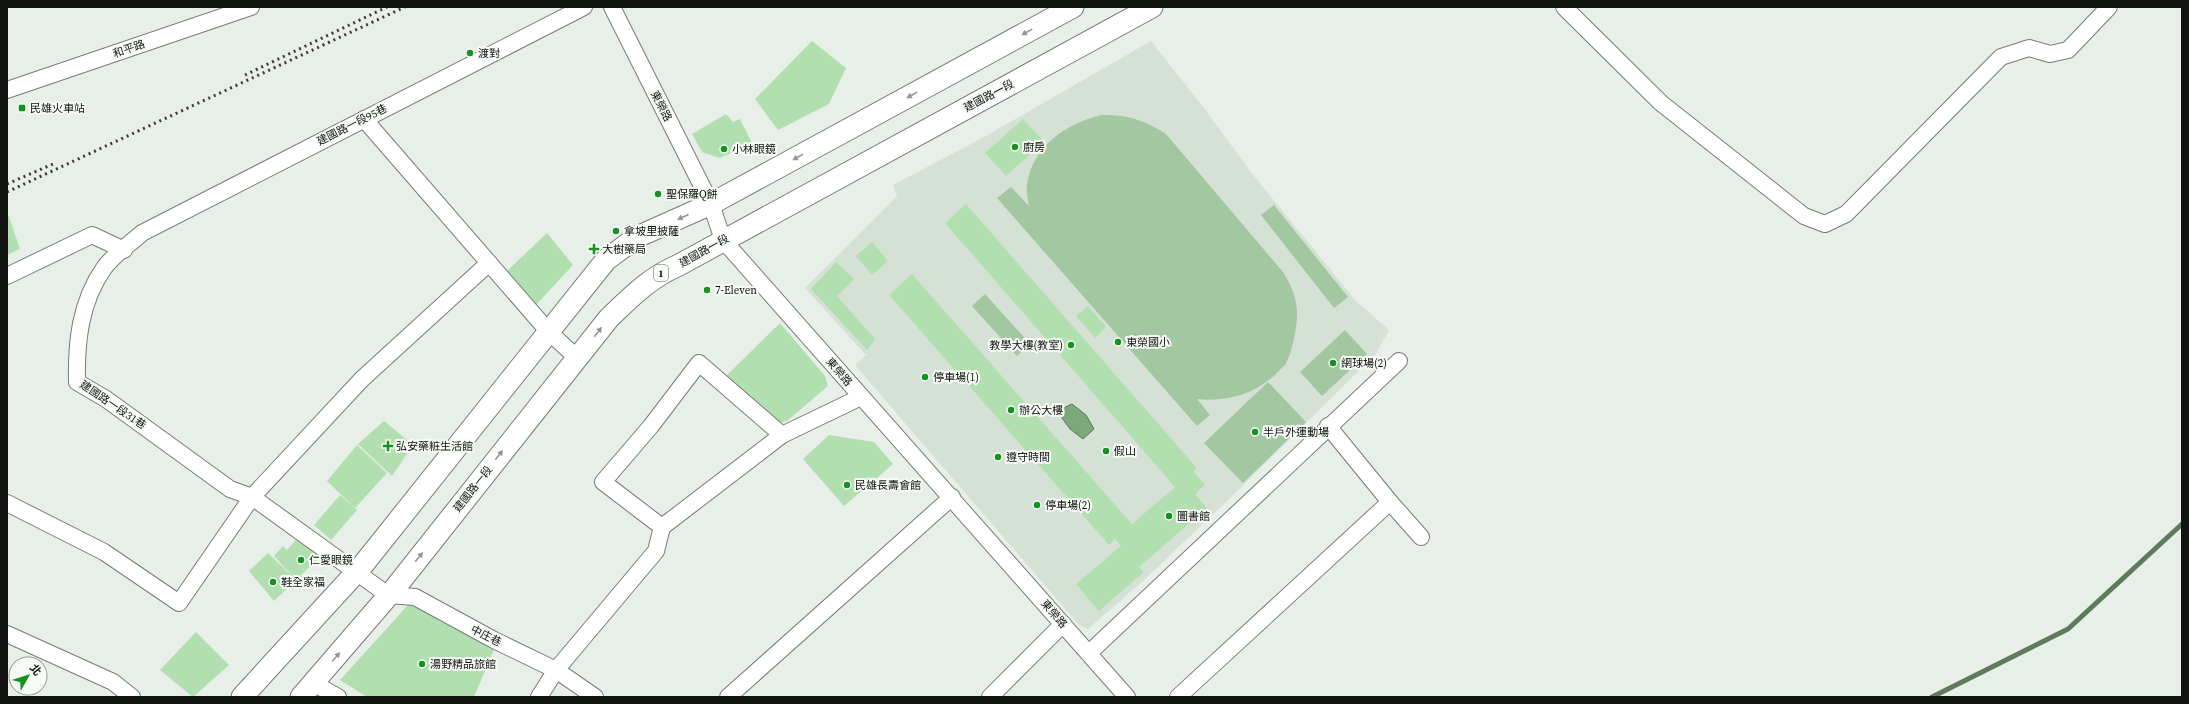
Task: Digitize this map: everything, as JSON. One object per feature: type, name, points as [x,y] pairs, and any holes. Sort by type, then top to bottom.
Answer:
[{"type":"main road","points":[[242,697],[356,571],[606,260],[637,237],[711,204],[1051,12],[1073,7]]},
{"type":"main road","name":"建國路一段","points":[[307,690],[382,589],[576,357],[609,318],[650,281],[659,274],[679,265],[1152,7]]},
{"type":"street","name":"和平路","points":[[7,90],[251,7]]},
{"type":"street","name":"建國路一段95巷","points":[[124,250],[142,233],[584,7]]},
{"type":"street","name":"東榮路","points":[[612,7],[711,204],[723,240],[861,397],[952,497],[1127,697]]},
{"type":"street","points":[[1564,7],[1661,103],[1804,216],[1825,224],[1846,214],[2001,57],[2029,48],[2050,54],[2068,50],[2109,7]]},
{"type":"street","points":[[364,119],[548,331],[576,357]]},
{"type":"street","points":[[7,276],[92,235],[124,250]]},
{"type":"street","name":"建國路一段31巷","points":[[124,250],[104,268],[84,307],[76,347],[77,382],[106,399],[230,489],[252,497],[382,589]]},
{"type":"street","points":[[7,503],[104,552],[179,602],[252,497],[362,379],[489,263]]},
{"type":"street","points":[[1089,654],[1328,426],[1399,361]]},
{"type":"street","points":[[662,528],[603,482],[651,426],[699,363],[782,434]]},
{"type":"street","points":[[539,697],[556,670],[656,551],[662,528],[782,434],[861,397]]},
{"type":"street","points":[[1328,426],[1390,502],[1421,537]]},
{"type":"street","points":[[728,697],[952,497]]},
{"type":"street","points":[[1178,697],[1390,502]]},
{"type":"street","name":"中庄巷","points":[[382,589],[415,597],[494,640],[556,670],[594,697]]},
{"type":"street","points":[[990,697],[1063,624]]},
{"type":"street","points":[[7,634],[113,682],[132,697]]},
{"type":"street","points":[[307,690],[338,697]]},
{"type":"shaded area","name":"東榮國小","points":[[1151,41],[1204,108],[1250,171],[1356,301],[1389,330],[1376,354],[1227,501],[1143,581],[1088,629],[1080,626],[855,365],[866,355],[805,288],[897,196],[893,185],[986,136]]},
{"type":"shaded area","points":[[1101,115],[1135,119],[1166,134],[1283,272],[1294,294],[1297,309],[1296,324],[1292,348],[1285,364],[1268,381],[1240,396],[1208,400],[1197,399],[1210,415],[1197,426],[997,198],[1011,187],[1029,206],[1027,185],[1030,171],[1043,148],[1075,124]]},
{"type":"shaded area","points":[[1274,205],[1348,297],[1334,308],[1261,215]]},
{"type":"shaded area","points":[[985,294],[1030,344],[1017,356],[972,306]]},
{"type":"shaded area","name":"網球場(2)","points":[[1345,330],[1367,354],[1322,396],[1300,372]]},
{"type":"shaded area","name":"半戶外運動場","points":[[1268,382],[1306,422],[1243,483],[1204,443]]},
{"type":"shaded area","points":[[1072,404],[1086,415],[1094,429],[1083,439],[1070,429],[1062,418],[1063,408]]},
{"type":"building","points":[[812,41],[846,68],[829,104],[778,130],[755,99]]},
{"type":"building","points":[[726,114],[733,122],[740,119],[752,143],[720,158],[702,152],[692,134]]},
{"type":"building","name":"廚房","points":[[1023,119],[1044,142],[1006,176],[985,153]]},
{"type":"building","points":[[966,204],[1197,468],[1193,471],[1205,485],[1195,494],[1207,508],[1139,567],[1144,572],[1099,611],[1076,584],[1121,546],[1115,539],[1109,545],[889,295],[912,274],[1132,524],[1175,487],[945,223]]},
{"type":"building","points":[[7,211],[20,249],[7,255]]},
{"type":"building","points":[[547,233],[573,265],[534,307],[506,272]]},
{"type":"building","points":[[872,242],[888,261],[872,275],[856,256]]},
{"type":"building","points":[[836,262],[854,279],[837,296],[875,339],[867,350],[811,289]]},
{"type":"building","points":[[1088,306],[1106,327],[1095,338],[1076,316]]},
{"type":"building","points":[[780,323],[825,376],[828,386],[787,421],[779,423],[726,376]]},
{"type":"building","points":[[384,421],[413,445],[392,476],[358,444]]},
{"type":"building","name":"民雄長壽會館","points":[[829,435],[874,442],[893,464],[844,506],[803,459]]},
{"type":"building","points":[[357,445],[387,473],[355,508],[327,481]]},
{"type":"building","points":[[340,495],[357,510],[331,540],[314,525]]},
{"type":"building","points":[[299,536],[323,554],[274,601],[249,571],[268,553],[294,578],[274,556],[283,546],[287,550]]},
{"type":"building","name":"湯野精品旅館","points":[[409,604],[419,604],[441,622],[495,647],[474,697],[367,697],[340,680]]},
{"type":"building","points":[[196,632],[229,665],[193,697],[160,670]]},
{"type":"waterway","points":[[1932,697],[2068,629],[2182,524]]},
{"type":"railway","points":[[245,75],[387,7]]},
{"type":"railway","points":[[7,192],[405,7]]},
{"type":"railway","points":[[7,184],[53,164]]},
{"type":"place","name":"渡對","points":[[470,53]]},
{"type":"place","name":"民雄火車站","points":[[22,108]]},
{"type":"place","name":"廚房","points":[[1015,147]]},
{"type":"place","name":"小林眼鏡","points":[[724,149]]},
{"type":"place","name":"聖保羅Q餅","points":[[658,194]]},
{"type":"place","name":"拿坡里披薩","points":[[616,231]]},
{"type":"place","name":"大樹藥局","points":[[594,249]]},
{"type":"place","name":"7-Eleven","points":[[707,290]]},
{"type":"place","name":"東榮國小","points":[[1118,342]]},
{"type":"place","name":"教學大樓(教室)","points":[[1071,345]]},
{"type":"place","name":"網球場(2)","points":[[1333,363]]},
{"type":"place","name":"停車場(1)","points":[[925,377]]},
{"type":"place","name":"辦公大樓","points":[[1011,410]]},
{"type":"place","name":"半戶外運動場","points":[[1255,432]]},
{"type":"place","name":"弘安藥粧生活館","points":[[388,446]]},
{"type":"place","name":"假山","points":[[1106,451]]},
{"type":"place","name":"遵守時間","points":[[998,457]]},
{"type":"place","name":"民雄長壽會館","points":[[847,485]]},
{"type":"place","name":"停車場(2)","points":[[1037,505]]},
{"type":"place","name":"圖書館","points":[[1169,516]]},
{"type":"place","name":"仁愛眼鏡","points":[[301,560]]},
{"type":"place","name":"鞋全家福","points":[[273,582]]},
{"type":"place","name":"湯野精品旅館","points":[[422,664]]}]
